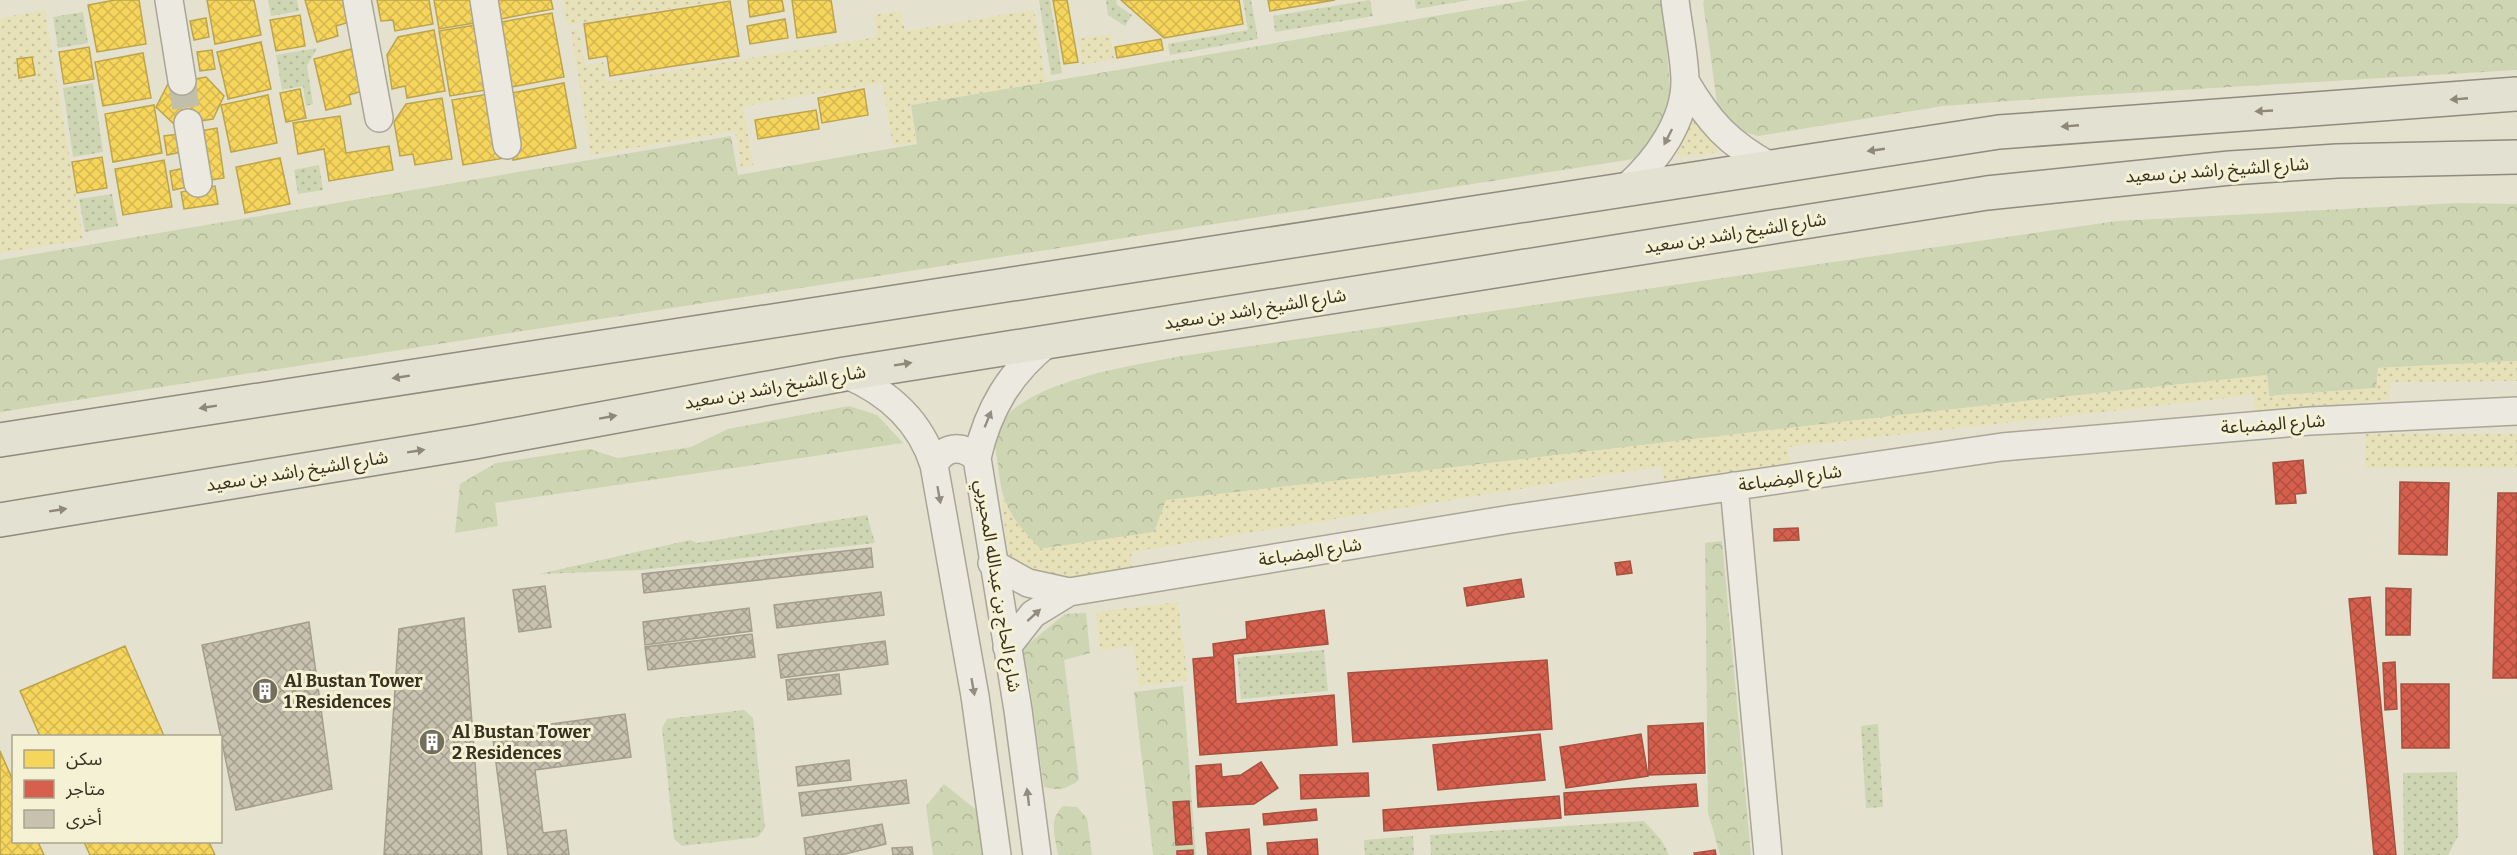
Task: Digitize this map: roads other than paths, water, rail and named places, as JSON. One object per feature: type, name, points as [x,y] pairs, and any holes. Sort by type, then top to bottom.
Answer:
[{"type":"main road","points":[[0,440],[1999,132],[2517,94]]},
{"type":"main road","name":"شارع الشيخ راشد بن سعيد","points":[[0,520],[475,442],[845,374],[1999,192],[2230,168],[2337,161],[2517,157]]},
{"type":"street","points":[[169,0],[182,81]]},
{"type":"street","points":[[357,0],[379,118]]},
{"type":"street","points":[[484,0],[507,145]]},
{"type":"street","points":[[1627,188],[1660,152],[1675,121],[1685,81],[1675,0]]},
{"type":"street","points":[[1685,81],[1712,123],[1739,147],[1770,166]]},
{"type":"street","points":[[188,123],[198,183]]},
{"type":"street","name":"شارع الحاج بن عبدالله المحيربي","points":[[1037,855],[977,458],[988,419],[1002,392],[1020,368],[1050,341]]},
{"type":"street","points":[[845,374],[866,382],[901,409],[928,444],[934,465],[975,696],[997,855]]},
{"type":"street","name":"شارع المِضباعة","points":[[992,563],[1028,584],[1069,592],[1511,519],[2002,447],[2289,423],[2517,411]]},
{"type":"street","points":[[934,465],[939,457],[953,448],[962,448],[977,458]]},
{"type":"street","points":[[1734,486],[1768,855]]},
{"type":"street","name":"شارع المِضباعة","points":[[1007,646],[1033,614],[1069,592]]},
{"type":"tunnel","points":[[182,81],[188,123]]},
{"type":"place","name":"Al Bustan Tower 1 Residences","points":[[265,691]]},
{"type":"place","name":"Al Bustan Tower 2 Residences","points":[[432,742]]}]
